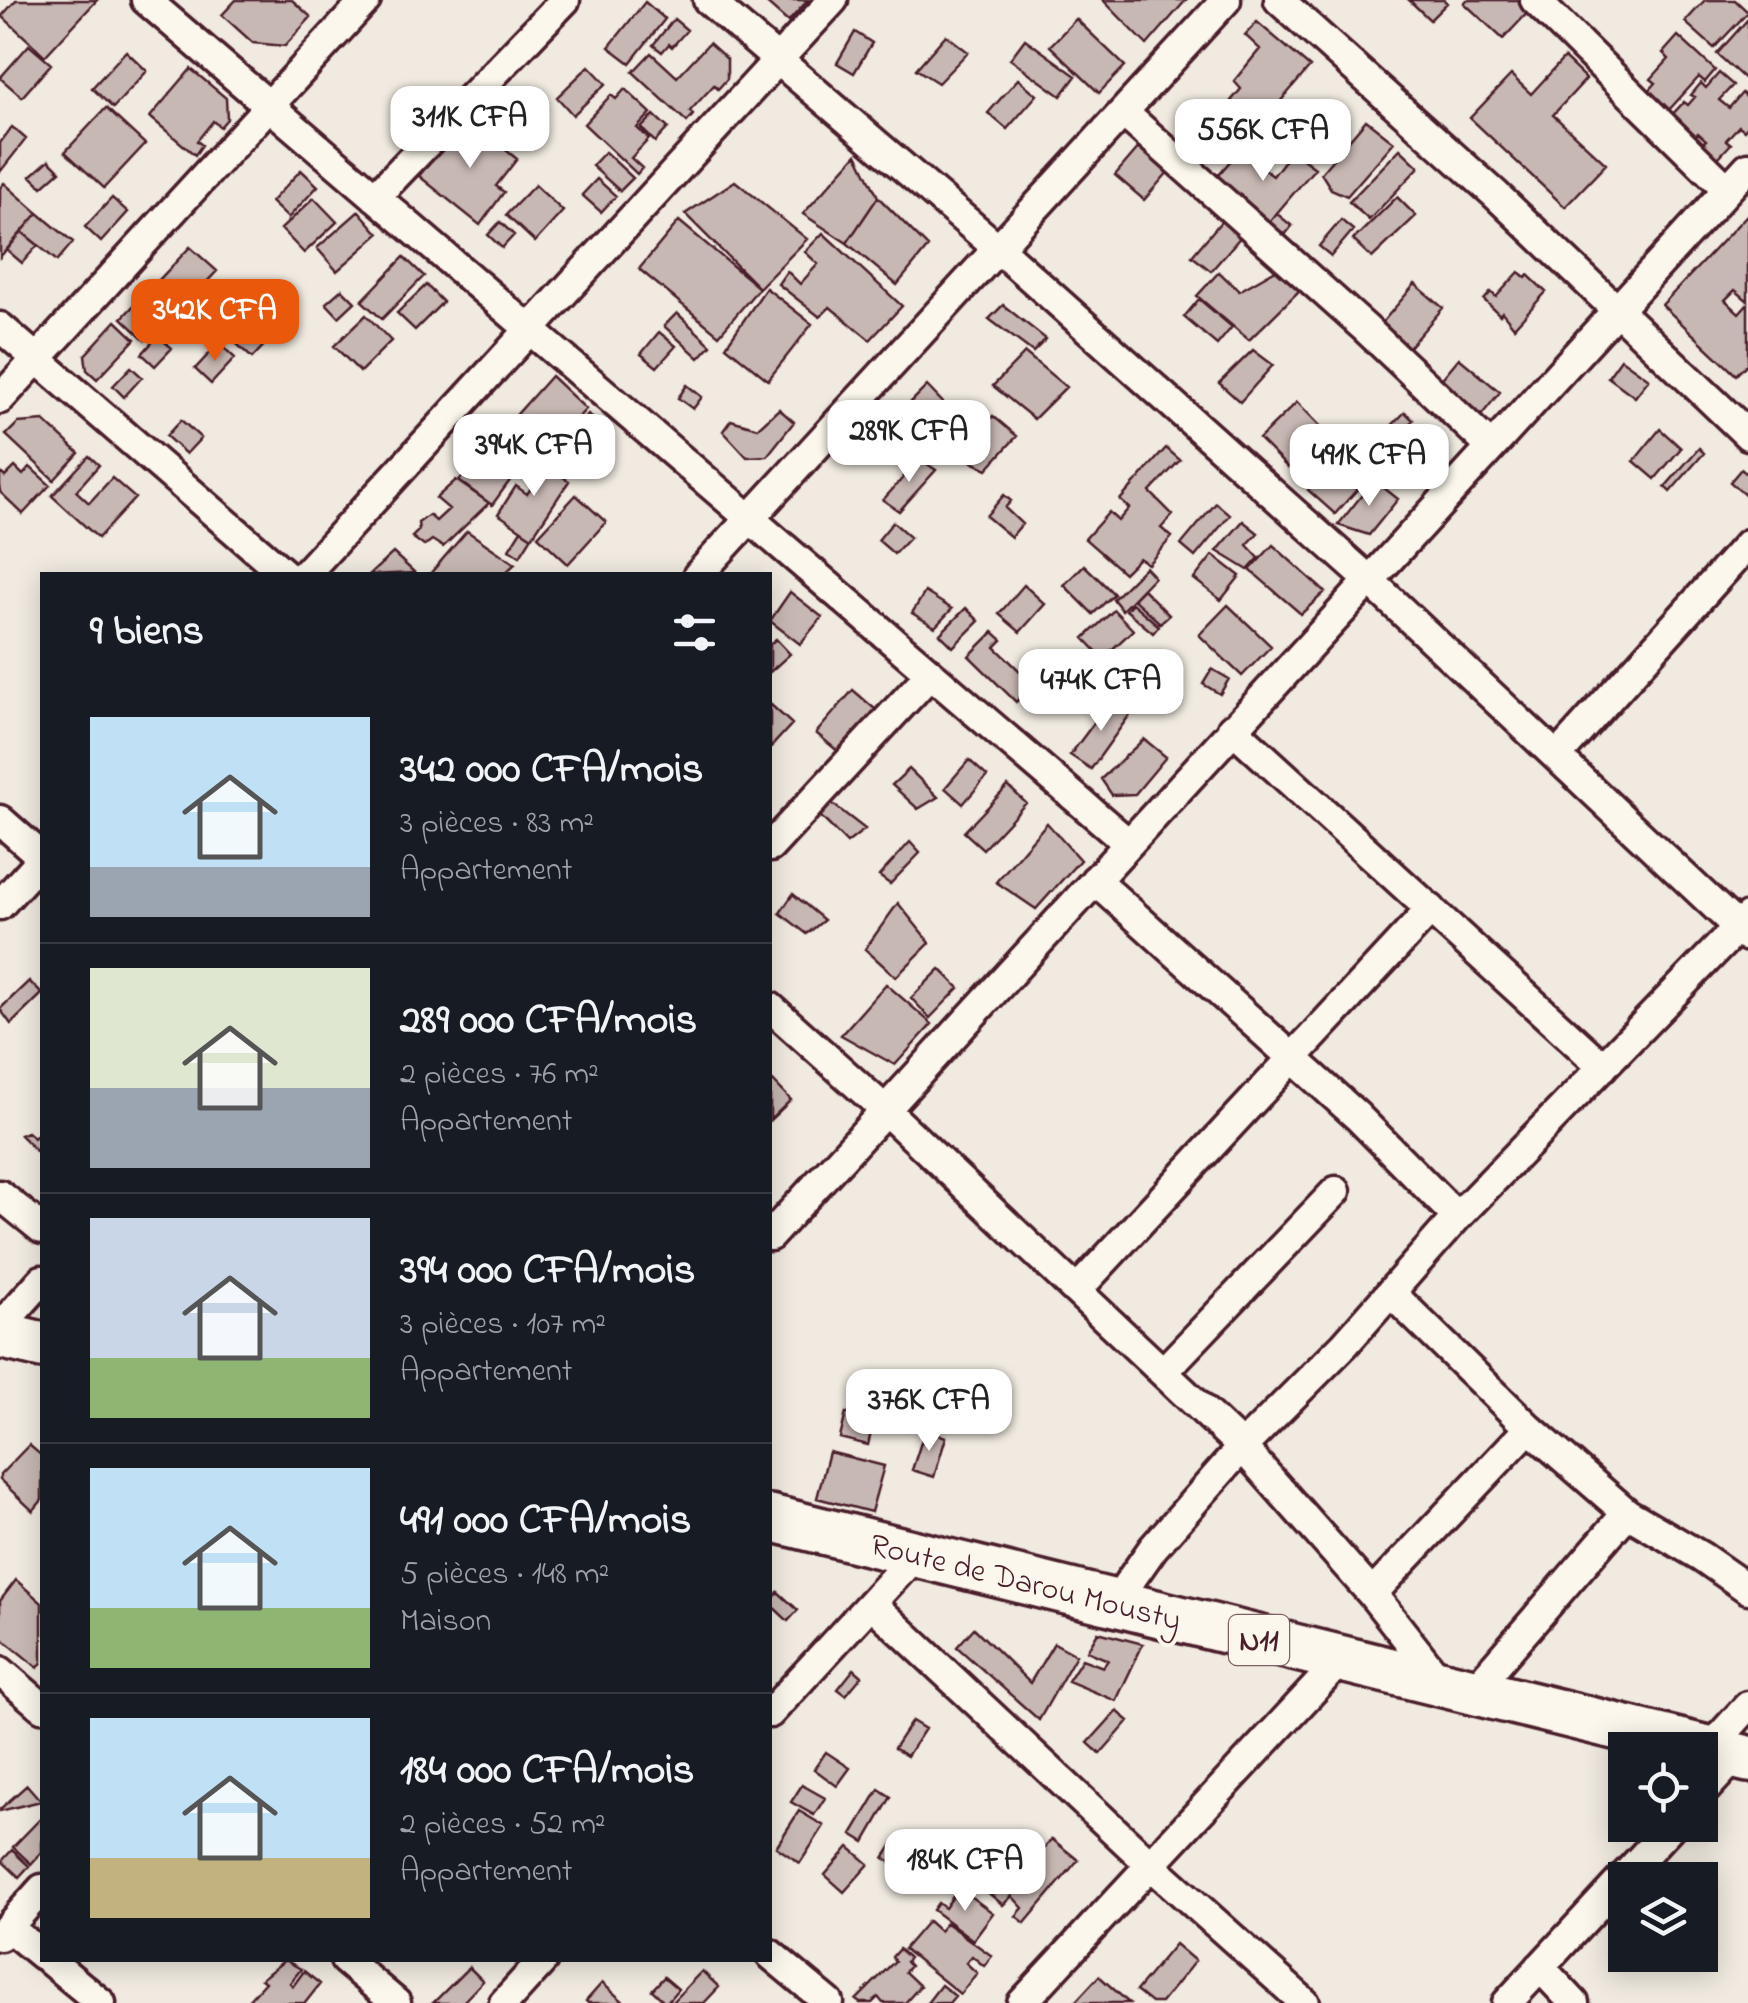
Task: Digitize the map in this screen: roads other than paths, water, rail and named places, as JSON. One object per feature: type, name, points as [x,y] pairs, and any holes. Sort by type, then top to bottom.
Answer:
[{"type":"main road","points":[[0,1331],[40,1344]]},
{"type":"main road","name":"Route de Darou Mousty","points":[[772,1518],[1731,1755]]},
{"type":"street","points":[[146,0],[1128,843]]},
{"type":"street","points":[[0,399],[366,0]]},
{"type":"street","points":[[375,197],[565,0]]},
{"type":"street","points":[[708,0],[1000,250],[1369,580],[1745,928],[1457,1217],[1344,1345],[1242,1447],[1154,1548],[1113,1605]]},
{"type":"street","points":[[307,572],[834,0]]},
{"type":"street","points":[[701,572],[1226,0]]},
{"type":"street","points":[[1279,0],[1495,194],[1748,435]]},
{"type":"street","points":[[1535,0],[1727,189]]},
{"type":"street","points":[[1125,114],[1350,314],[1491,446]]},
{"type":"street","points":[[772,1234],[1748,167]]},
{"type":"street","points":[[0,327],[283,572]]},
{"type":"street","points":[[1558,755],[1748,544]]},
{"type":"street","points":[[772,845],[930,674]]},
{"type":"street","points":[[1232,728],[1603,1067]]},
{"type":"street","points":[[0,820],[40,856]]},
{"type":"street","points":[[0,905],[40,860]]},
{"type":"street","points":[[1095,880],[1357,1116],[1457,1217]]},
{"type":"street","points":[[1077,1290],[1430,909]]},
{"type":"street","points":[[772,1009],[884,1108],[1242,1447],[1458,1687],[1626,1514]]},
{"type":"street","points":[[1164,1372],[1336,1191]]},
{"type":"street","points":[[0,1195],[40,1227]]},
{"type":"street","points":[[0,1331],[40,1282]]},
{"type":"street","points":[[1390,1293],[1529,1428],[1626,1514],[1702,1556],[1748,1589]]},
{"type":"street","points":[[1372,1594],[1529,1428]]},
{"type":"street","points":[[772,1711],[918,1552]]},
{"type":"street","points":[[871,1603],[1306,2003]]},
{"type":"street","points":[[1022,2003],[1341,1660]]},
{"type":"street","points":[[0,1672],[40,1705]]},
{"type":"street","points":[[1731,1755],[1748,1706]]},
{"type":"street","points":[[1507,2003],[1656,1842]]},
{"type":"street","points":[[40,1892],[4,1931],[40,1954]]},
{"type":"street","points":[[772,1956],[829,2003]]},
{"type":"street","points":[[50,1962],[101,2003]]},
{"type":"street","points":[[347,1962],[396,2003]]},
{"type":"street","points":[[504,2003],[542,1962]]},
{"type":"street","points":[[1540,1967],[1574,2003]]}]
